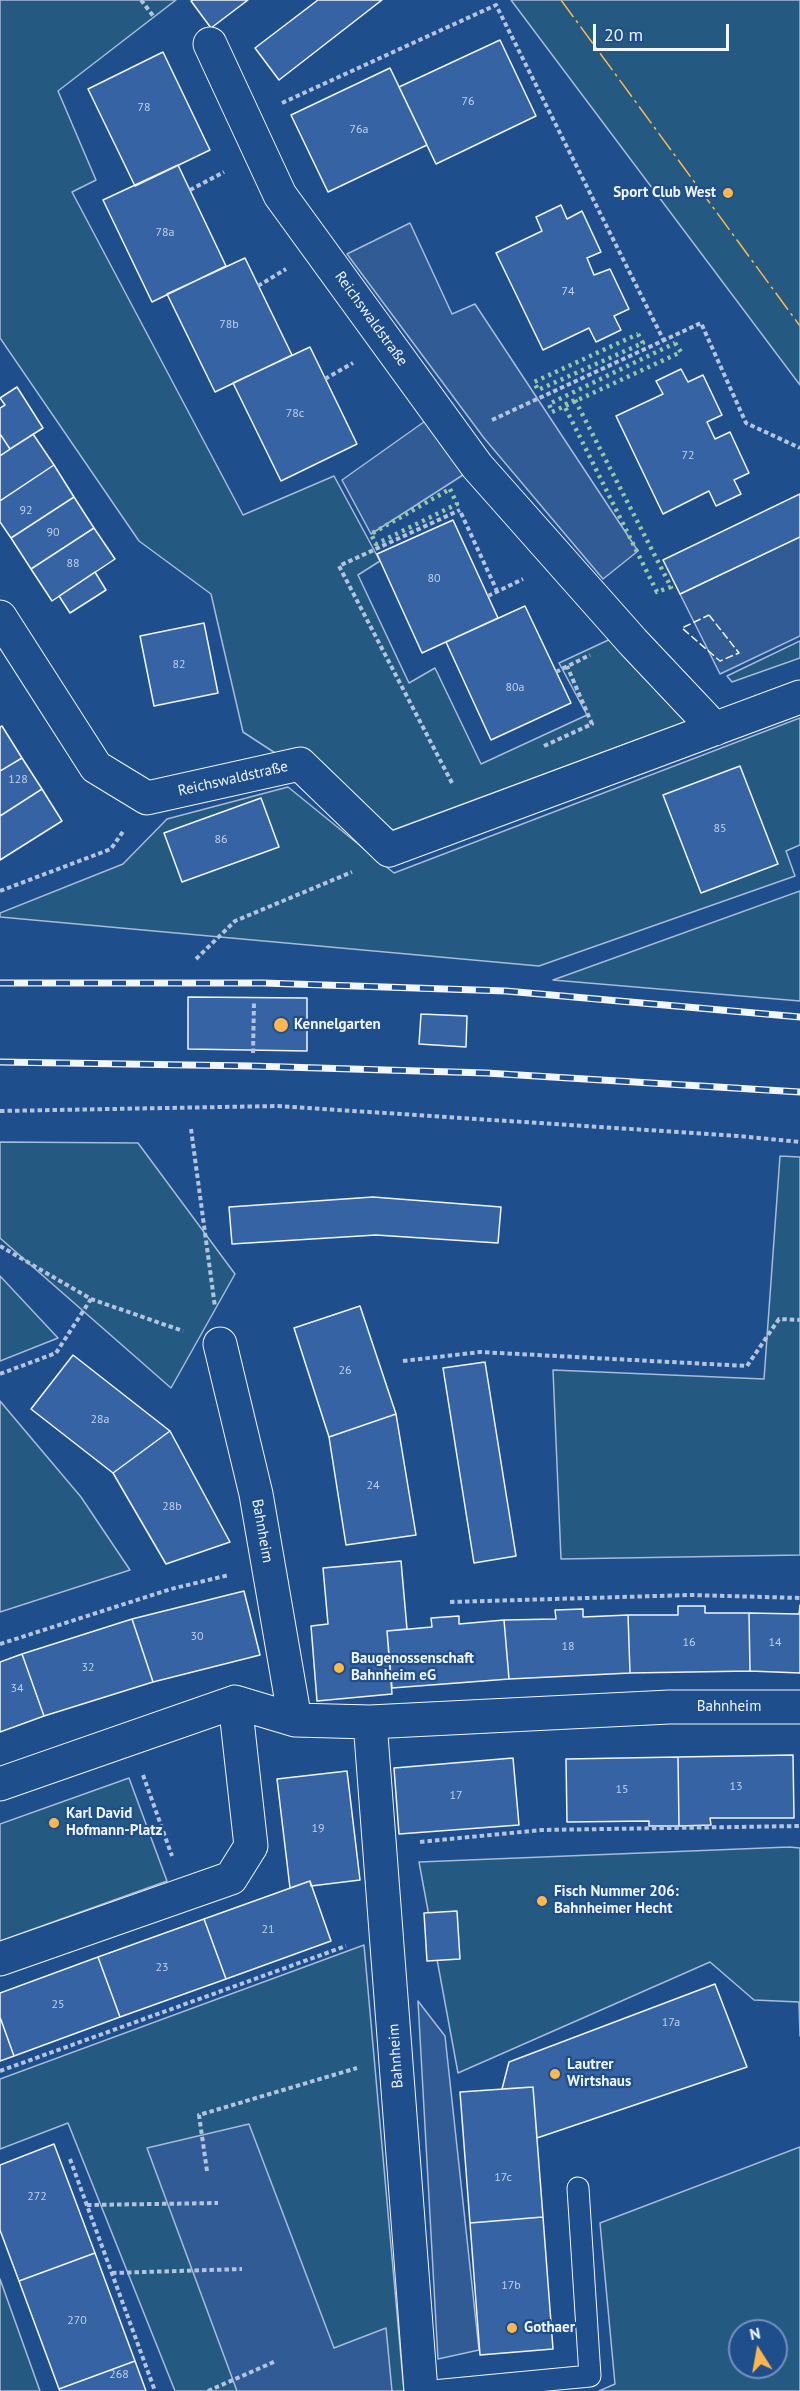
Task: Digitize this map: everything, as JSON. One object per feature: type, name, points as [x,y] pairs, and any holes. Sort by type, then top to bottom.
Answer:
[{"type":"street","name":"Reichswaldstraße","points":[[210,44],[280,195],[480,470],[633,642],[715,729]]},
{"type":"street","points":[[0,617],[96,767],[147,798]]},
{"type":"street","points":[[389,850],[800,697]]},
{"type":"street","name":"Reichswaldstraße","points":[[147,798],[300,764],[389,850]]},
{"type":"street","name":"Bahnheim","points":[[220,1344],[256,1494],[295,1719]]},
{"type":"street","points":[[0,1784],[235,1702],[251,1846],[231,1878],[0,1959]]},
{"type":"street","name":"Bahnheim","points":[[235,1702],[295,1719],[370,1722],[669,1707],[800,1707]]},
{"type":"street","name":"Bahnheim","points":[[370,1722],[421,2391]]},
{"type":"lane","points":[[433,2391],[590,2376],[578,2188]]},
{"type":"path","points":[[141,0],[154,17]]},
{"type":"path","points":[[279,105],[496,4],[664,341]]},
{"type":"path","points":[[456,436],[701,323],[746,423],[800,448]]},
{"type":"path","points":[[454,787],[339,566],[460,510],[497,591]]},
{"type":"path","points":[[539,748],[592,724],[567,666]]},
{"type":"path","points":[[0,891],[111,849],[147,798]]},
{"type":"path","points":[[196,959],[235,921],[353,872],[389,850]]},
{"type":"path","points":[[253,1053],[254,1002]]},
{"type":"path","points":[[0,1111],[277,1106],[727,1135],[800,1142]]},
{"type":"path","points":[[0,1246],[91,1299],[220,1344],[190,1129]]},
{"type":"path","points":[[0,1374],[56,1353],[91,1299]]},
{"type":"path","points":[[403,1361],[480,1352],[747,1366],[779,1319],[800,1320]]},
{"type":"path","points":[[0,1644],[171,1589],[268,1565]]},
{"type":"path","points":[[450,1602],[691,1595],[800,1598]]},
{"type":"path","points":[[141,1769],[185,1894]]},
{"type":"path","points":[[379,1846],[541,1830],[800,1826]]},
{"type":"path","points":[[0,2071],[386,1932]]},
{"type":"path","points":[[207,2171],[199,2115],[396,2057]]},
{"type":"path","points":[[70,2159],[155,2391]]},
{"type":"path","points":[[87,2205],[218,2203]]},
{"type":"path","points":[[112,2273],[242,2269]]},
{"type":"path","points":[[208,2391],[276,2361]]},
{"type":"shaded area","points":[[0,0],[176,0],[58,91],[96,180],[72,192],[243,515],[334,476],[380,561],[358,575],[409,683],[435,668],[481,764],[587,715],[559,663],[617,636],[690,720],[393,830],[243,732],[211,594],[139,541],[0,338]]},
{"type":"shaded area","name":"Sport Club West","points":[[511,0],[800,0],[800,385]]},
{"type":"shaded area","points":[[410,223],[452,314],[475,304],[638,551],[603,579],[484,438],[347,254]]},
{"type":"shaded area","points":[[438,412],[477,466],[371,534],[342,480]]},
{"type":"shaded area","points":[[800,537],[800,636],[720,674],[680,594]]},
{"type":"shaded area","points":[[800,641],[800,658],[732,682],[727,676]]},
{"type":"shaded area","points":[[800,718],[800,845],[786,851],[795,876],[539,966],[0,917],[0,913],[123,864],[167,819],[288,787],[394,873]]},
{"type":"shaded area","points":[[800,891],[800,1001],[553,980]]},
{"type":"shaded area","points":[[0,1142],[138,1143],[235,1274],[171,1388],[0,1238]]},
{"type":"shaded area","points":[[780,1156],[800,1157],[800,1555],[561,1559],[553,1370],[764,1379]]},
{"type":"shaded area","points":[[0,1276],[58,1338],[0,1361]]},
{"type":"shaded area","points":[[0,1401],[81,1497],[130,1570],[0,1612]]},
{"type":"shaded area","points":[[129,1778],[167,1881],[0,1941],[0,1824]]},
{"type":"shaded area","points":[[800,1848],[800,2036],[799,2002],[754,2000],[710,1962],[458,2073],[419,1862]]},
{"type":"shaded area","points":[[364,1945],[404,2391],[175,2391],[68,2123],[0,2149],[0,2079]]},
{"type":"shaded area","points":[[418,2001],[445,2036],[479,2350],[438,2359]]},
{"type":"shaded area","points":[[249,2124],[334,2348],[386,2328],[392,2391],[237,2391],[147,2148]]},
{"type":"shaded area","points":[[800,2147],[800,2391],[599,2391],[615,2384],[600,2223]]},
{"type":"shaded area","points":[[0,2279],[40,2391],[0,2391]]},
{"type":"building","points":[[248,0],[211,28],[191,1]]},
{"type":"building","points":[[318,0],[382,0],[279,80],[255,48]]},
{"type":"building","points":[[500,40],[536,116],[436,164],[399,87]]},
{"type":"building","points":[[163,52],[210,150],[135,186],[88,89]]},
{"type":"building","points":[[390,68],[427,145],[328,192],[291,115]]},
{"type":"building","points":[[178,165],[226,266],[152,302],[103,200]]},
{"type":"building","points":[[561,205],[567,219],[582,211],[601,252],[587,258],[594,275],[610,269],[629,309],[614,316],[621,330],[596,342],[589,328],[543,350],[496,253],[542,231],[536,217]]},
{"type":"building","points":[[245,258],[292,355],[215,392],[167,294]]},
{"type":"building","points":[[310,347],[357,444],[281,481],[233,383]]},
{"type":"building","points":[[681,369],[688,382],[703,375],[722,415],[707,422],[715,439],[730,432],[749,473],[734,480],[741,494],[716,506],[709,491],[663,514],[616,416],[663,394],[656,381]]},
{"type":"building","points":[[17,387],[43,428],[10,449],[0,434],[0,408],[5,405],[0,398]]},
{"type":"building","points":[[0,434],[10,449],[0,456]]},
{"type":"building","points":[[33,434],[54,465],[0,501],[0,456]]},
{"type":"building","points":[[54,465],[74,497],[11,538],[0,522],[0,501]]},
{"type":"building","points":[[800,494],[800,537],[680,594],[663,560]]},
{"type":"building","points":[[74,497],[94,528],[31,569],[11,538]]},
{"type":"building","points":[[453,520],[498,618],[422,653],[377,554]]},
{"type":"building","points":[[94,528],[115,559],[52,601],[31,569]]},
{"type":"building","points":[[95,572],[106,590],[70,613],[59,596]]},
{"type":"building","points":[[525,606],[571,703],[491,740],[446,642]]},
{"type":"building","points":[[204,623],[218,693],[154,706],[140,636]]},
{"type":"building","points":[[2,726],[22,758],[0,771],[0,727]]},
{"type":"building","points":[[22,758],[42,789],[0,816],[0,771]]},
{"type":"building","points":[[740,766],[778,864],[701,893],[663,795]]},
{"type":"building","points":[[42,789],[62,821],[0,860],[0,816]]},
{"type":"building","points":[[261,798],[279,847],[182,882],[164,833]]},
{"type":"building","points":[[188,997],[307,998],[307,1051],[188,1049]]},
{"type":"building","points":[[421,1014],[467,1016],[466,1047],[419,1044]]},
{"type":"building","points":[[373,1197],[501,1207],[498,1243],[376,1235],[232,1244],[229,1207]]},
{"type":"building","points":[[360,1306],[396,1414],[329,1437],[294,1328]]},
{"type":"building","points":[[73,1355],[170,1431],[113,1473],[31,1409]]},
{"type":"building","points":[[485,1362],[516,1556],[474,1563],[443,1368]]},
{"type":"building","points":[[396,1414],[416,1535],[346,1545],[329,1437]]},
{"type":"building","points":[[170,1431],[230,1542],[166,1564],[113,1473]]},
{"type":"building","points":[[401,1561],[407,1629],[387,1631],[392,1694],[317,1701],[311,1626],[328,1624],[323,1568]]},
{"type":"building","points":[[244,1591],[260,1655],[153,1682],[132,1619]]},
{"type":"building","points":[[800,1605],[800,1673],[750,1671],[749,1613],[799,1614]]},
{"type":"building","points":[[678,1606],[705,1606],[705,1613],[749,1613],[750,1671],[630,1673],[628,1615],[678,1615]]},
{"type":"building","points":[[583,1609],[583,1617],[628,1615],[630,1673],[509,1679],[504,1620],[556,1619],[555,1610]]},
{"type":"building","points":[[459,1616],[459,1624],[504,1620],[509,1679],[392,1688],[387,1631],[432,1627],[431,1618]]},
{"type":"building","points":[[132,1619],[153,1682],[44,1716],[22,1654]]},
{"type":"building","points":[[22,1654],[44,1716],[0,1732],[0,1662]]},
{"type":"building","points":[[793,1755],[794,1818],[710,1818],[711,1825],[679,1826],[678,1757]]},
{"type":"building","points":[[678,1757],[679,1826],[649,1826],[649,1821],[567,1822],[566,1759]]},
{"type":"building","points":[[513,1758],[519,1825],[399,1834],[394,1768]]},
{"type":"building","points":[[347,1771],[360,1880],[311,1886],[310,1881],[290,1888],[277,1779]]},
{"type":"building","points":[[310,1881],[331,1941],[226,1979],[204,1919]]},
{"type":"building","points":[[457,1911],[460,1959],[427,1961],[424,1913]]},
{"type":"building","points":[[204,1919],[226,1979],[120,2017],[98,1957]]},
{"type":"building","points":[[98,1957],[120,2017],[14,2056],[0,2017],[0,1993]]},
{"type":"building","points":[[715,1984],[747,2067],[537,2138],[533,2087],[502,2089],[509,2062]]},
{"type":"building","points":[[0,2017],[14,2056],[0,2061]]},
{"type":"building","points":[[533,2087],[543,2217],[470,2223],[460,2092]]},
{"type":"building","points":[[54,2144],[95,2253],[19,2281],[0,2230],[0,2165]]},
{"type":"building","points":[[543,2217],[553,2349],[480,2355],[470,2223]]},
{"type":"building","points":[[95,2253],[135,2361],[59,2389],[19,2281]]},
{"type":"building","points":[[135,2361],[146,2391],[60,2391],[59,2389]]},
{"type":"railway","points":[[0,983],[263,983],[506,991],[800,1017]]},
{"type":"railway","points":[[0,1062],[486,1073],[800,1092]]},
{"type":"hedge","points":[[638,334],[643,343],[538,390],[534,382],[638,334]]},
{"type":"hedge","points":[[675,343],[681,352],[552,412],[549,404],[675,343]]},
{"type":"hedge","points":[[575,400],[671,587],[657,592],[564,405],[575,400]]},
{"type":"hedge","points":[[450,489],[457,504],[376,544],[371,534],[450,489]]},
{"type":"fence","points":[[709,615],[739,653],[720,661],[682,628],[709,615]]},
{"type":"power","points":[[561,0],[800,326]]},
{"type":"place","name":"Sport Club West","points":[[728,193]]},
{"type":"place","name":"Kennelgarten","points":[[281,1025]]},
{"type":"place","name":"Baugenossenschaft Bahnheim eG","points":[[339,1668]]},
{"type":"place","name":"Karl David Hofmann-Platz","points":[[54,1823]]},
{"type":"place","name":"Fisch Nummer 206: Bahnheimer Hecht","points":[[542,1901]]},
{"type":"place","name":"Lautrer Wirtshaus","points":[[555,2074]]},
{"type":"place","name":"Gothaer","points":[[512,2328]]}]
